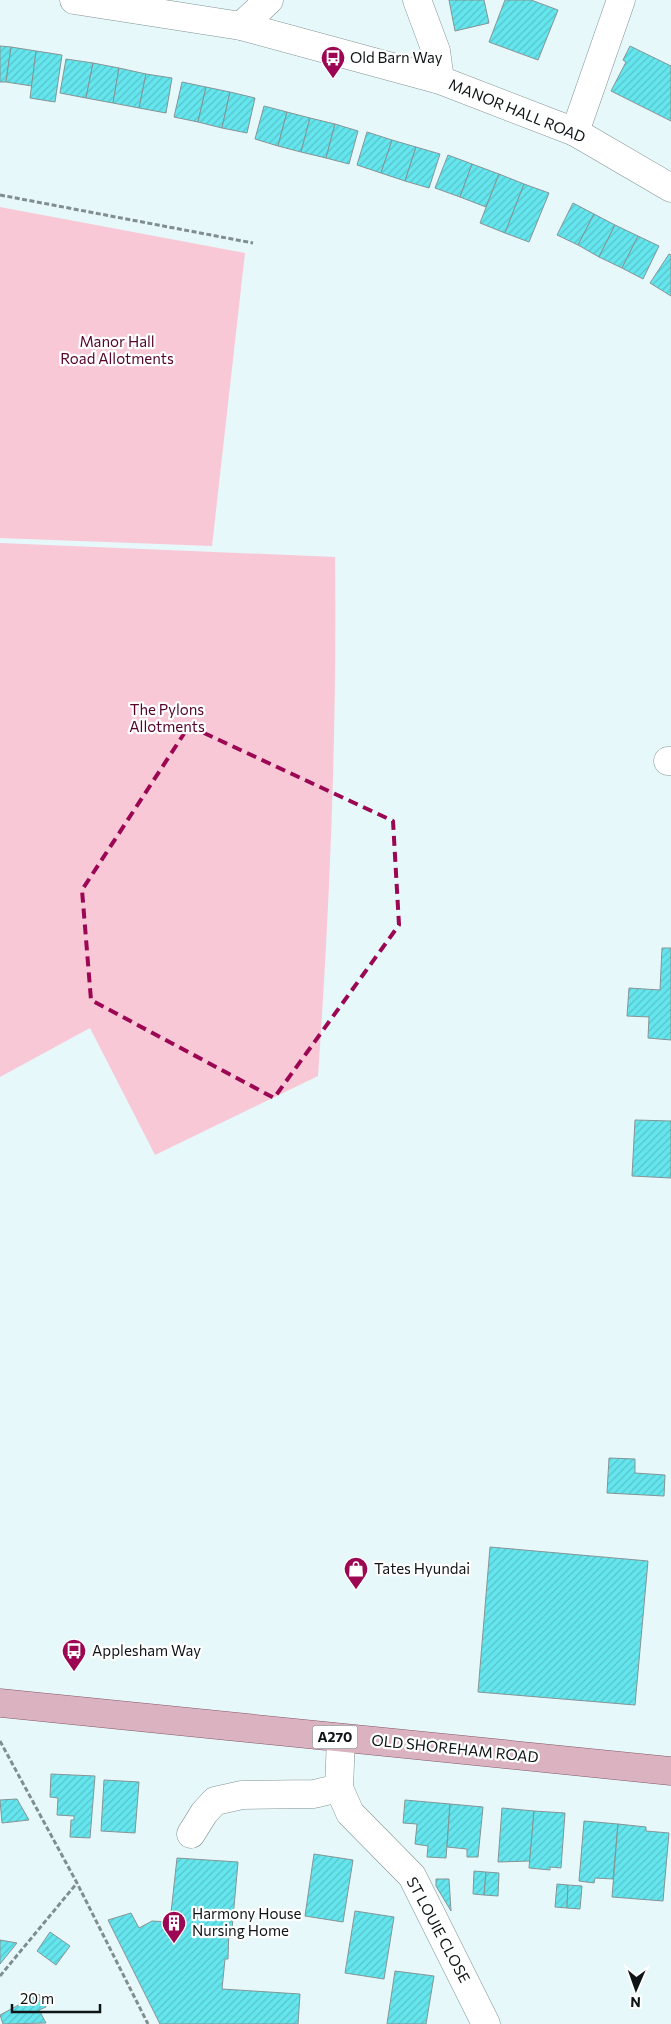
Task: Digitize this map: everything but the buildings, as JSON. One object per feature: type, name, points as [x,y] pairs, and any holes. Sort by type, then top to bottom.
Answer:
[{"type":"main road","name":"OLD SHOREHAM ROAD","points":[[0,1703],[671,1771]]},
{"type":"street","name":"MANOR HALL ROAD","points":[[74,0],[241,26],[440,80],[575,132],[671,188]]},
{"type":"street","points":[[241,26],[269,0]]},
{"type":"street","name":"MANOR HALL ROAD","points":[[417,0],[436,52],[440,80]]},
{"type":"street","points":[[575,132],[621,0]]},
{"type":"street","name":"ST LOUIE CLOSE","points":[[341,1738],[339,1788],[350,1813],[412,1876],[486,2024]]},
{"type":"street","points":[[192,1834],[204,1813],[215,1801],[242,1795],[314,1794],[339,1788]]},
{"type":"path","points":[[0,195],[253,244]]},
{"type":"path","points":[[0,1741],[76,1883],[148,2024]]},
{"type":"path","points":[[0,1976],[76,1883]]},
{"type":"highlighted area","points":[[189,726],[393,821],[399,925],[274,1098],[91,1000],[82,890]]},
{"type":"green space","name":"Manor Hall Road Allotments","points":[[0,207],[245,253],[212,546],[0,538]]},
{"type":"green space","name":"The Pylons Allotments","points":[[0,543],[335,557],[332,817],[318,1076],[155,1155],[90,1028],[0,1077]]},
{"type":"place","name":"Old Barn Way","points":[[333,79]]},
{"type":"place","name":"Tates Hyundai","points":[[356,1590]]},
{"type":"place","name":"Applesham Way","points":[[74,1672]]},
{"type":"place","name":"Harmony House Nursing Home","points":[[174,1944]]}]
